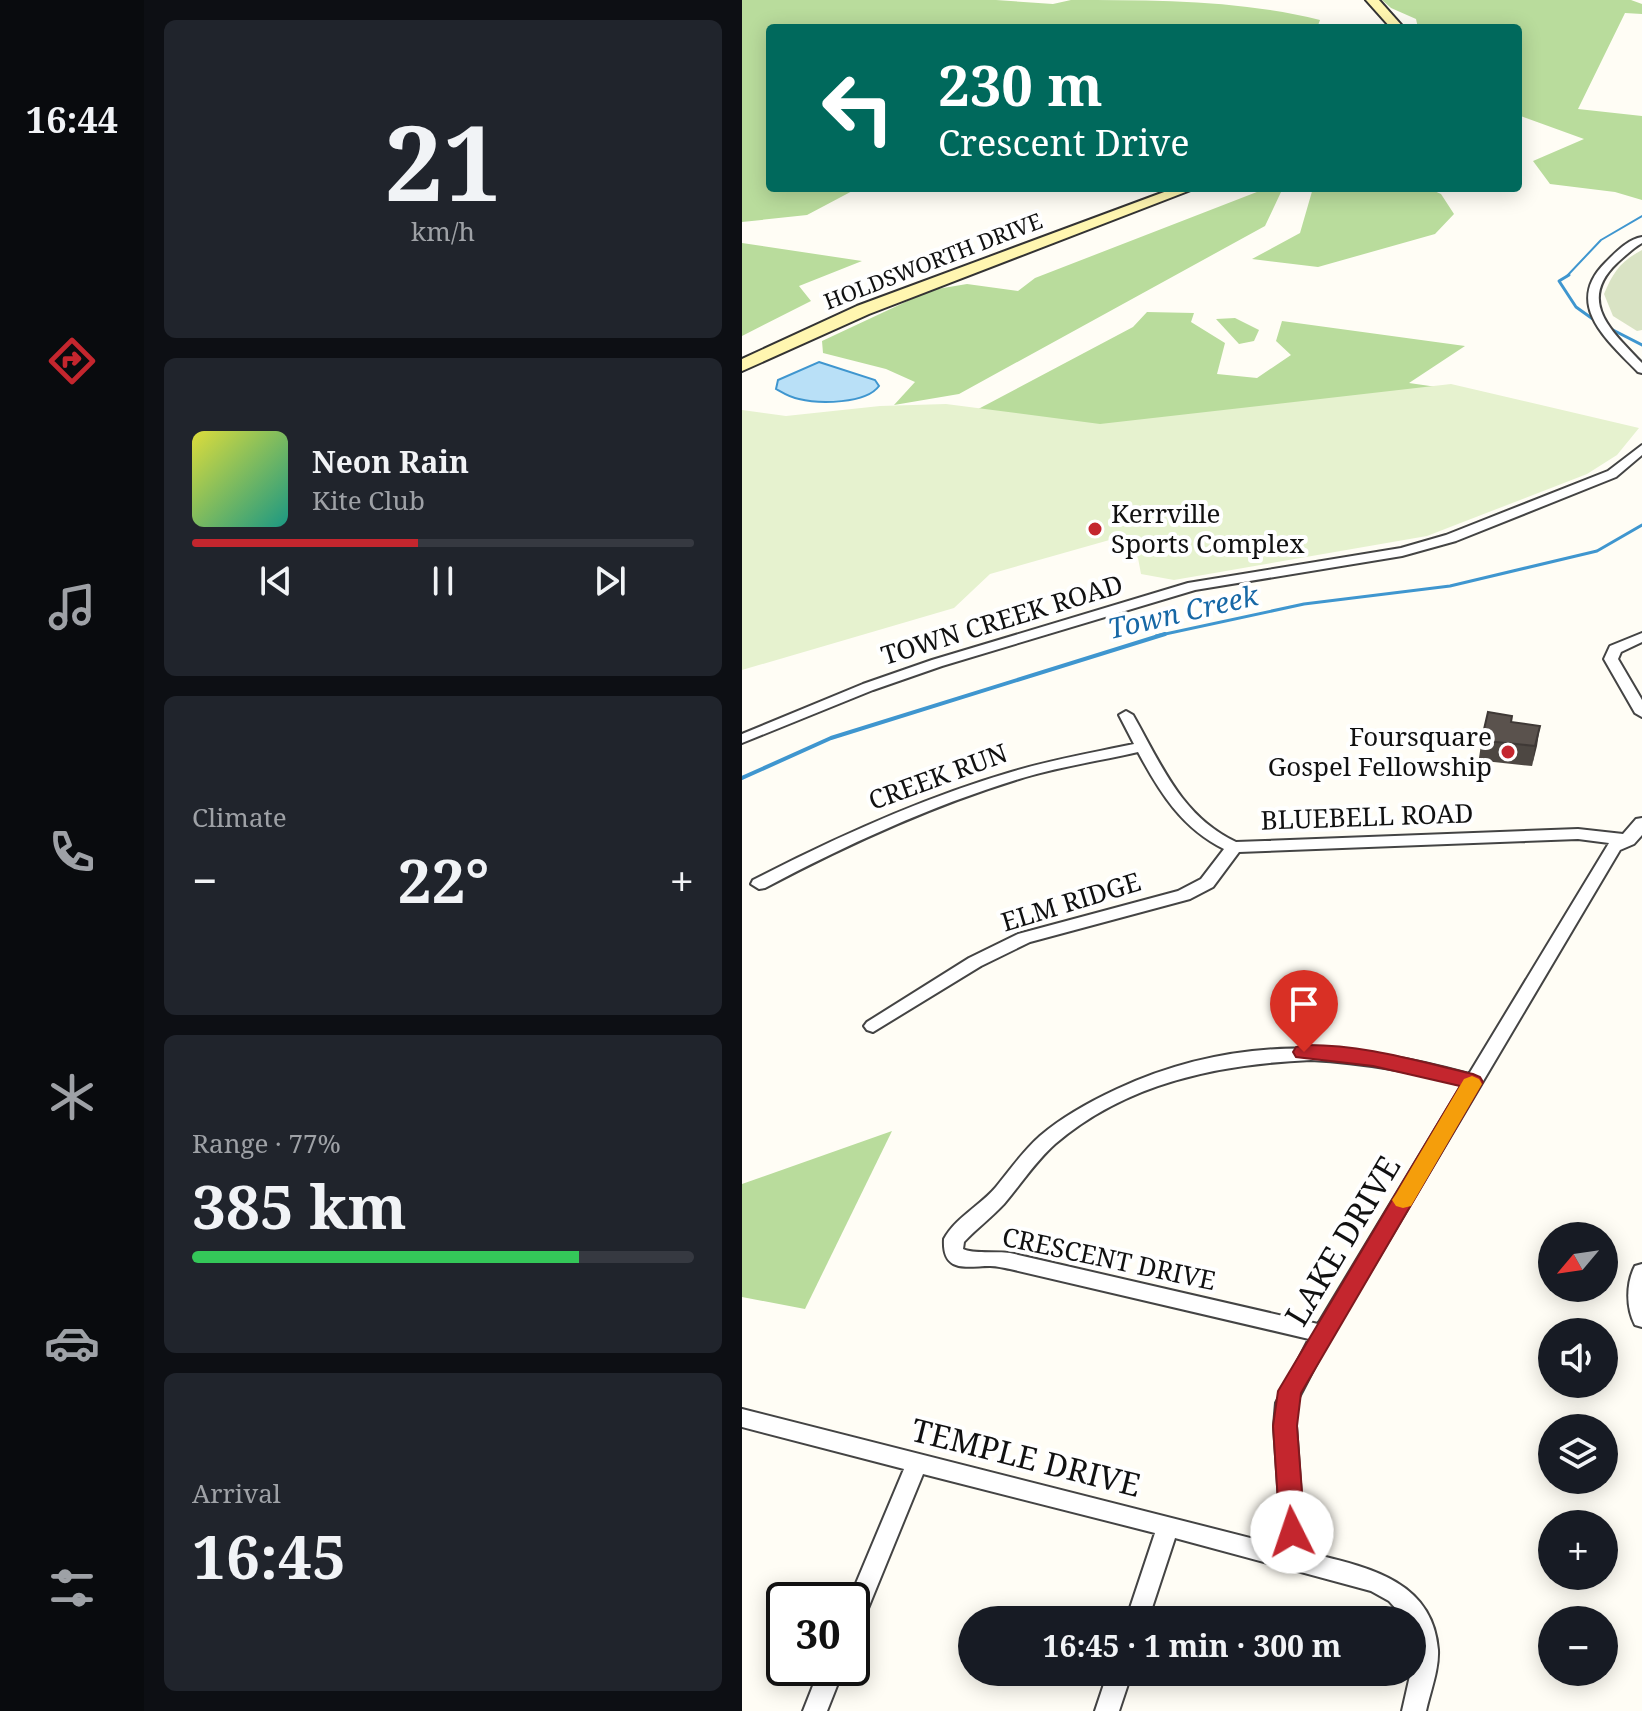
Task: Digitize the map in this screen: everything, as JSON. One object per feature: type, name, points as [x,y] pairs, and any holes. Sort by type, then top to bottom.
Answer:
[{"type":"main road","points":[[1357,0],[1379,24]]},
{"type":"main road","points":[[1372,0],[1394,24]]},
{"type":"main road","name":"HOLDSWORTH DRIVE","points":[[742,353],[916,278],[1160,192]]},
{"type":"main road","name":"HOLDSWORTH DRIVE","points":[[742,366],[863,310],[1160,192]]},
{"type":"street","points":[[1642,240],[1636,241],[1596,278],[1591,297],[1599,320],[1642,370]]},
{"type":"street","name":"TOWN CREEK ROAD","points":[[742,739],[868,687],[937,663],[1193,586],[1402,552],[1451,538],[1612,474],[1642,449]]},
{"type":"street","points":[[1642,637],[1615,649],[1611,659],[1642,713]]},
{"type":"street","name":"BLUEBELL ROAD","points":[[1126,715],[1181,812],[1202,832],[1234,847],[1578,834],[1634,840]]},
{"type":"street","name":"CREEK RUN","points":[[759,884],[808,858],[919,809],[1026,772],[1144,746]]},
{"type":"street","name":"LAKE DRIVE","points":[[1294,1559],[1285,1426],[1290,1391],[1614,847],[1634,840],[1642,823]]},
{"type":"street","name":"ELM RIDGE","points":[[873,1026],[975,962],[1024,938],[1184,895],[1207,883],[1234,847]]},
{"type":"street","name":"CRESCENT DRIVE","points":[[1325,1334],[1010,1261],[963,1260],[953,1253],[954,1239],[994,1201],[1033,1154],[1056,1134],[1085,1115],[1163,1076],[1243,1056],[1276,1052],[1331,1052],[1473,1082]]},
{"type":"street","points":[[1642,1272],[1638,1285],[1642,1319]]},
{"type":"street","name":"TEMPLE DRIVE","points":[[742,1418],[1294,1559]]},
{"type":"street","points":[[868,1582],[917,1463]]},
{"type":"street","points":[[1142,1606],[1168,1527]]},
{"type":"street","points":[[1294,1559],[1383,1584],[1406,1599],[1419,1620],[1426,1648],[1414,1711]]},
{"type":"street","points":[[815,1711],[825,1686]]},
{"type":"street","points":[[1107,1711],[1115,1686]]},
{"type":"green space","points":[[742,0],[996,0],[1053,4],[1071,0],[1165,1],[1259,8],[1320,20],[1318,24],[766,24],[766,192],[850,192],[807,215],[742,222]]},
{"type":"green space","points":[[1382,0],[1631,0],[1642,4],[1642,14],[1625,13],[1578,109],[1642,116],[1642,200],[1615,192],[1550,184],[1533,161],[1584,139],[1522,116],[1522,24],[1417,24],[1416,19],[1391,8]]},
{"type":"green space","points":[[1257,192],[1281,192],[1265,226],[959,394],[894,405],[915,382],[886,369],[823,353],[822,341],[931,290],[967,284],[1018,291],[1035,278]]},
{"type":"green space","points":[[1312,192],[1437,192],[1454,214],[1435,234],[1318,267],[1252,259],[1300,233]]},
{"type":"green space","points":[[742,243],[862,261],[799,286],[811,301],[742,336]]},
{"type":"green space","points":[[1642,250],[1642,330],[1637,331],[1613,316],[1604,294],[1618,268]]},
{"type":"green space","points":[[1147,312],[1194,313],[1191,322],[1225,343],[1217,374],[1257,378],[1291,355],[1276,341],[1282,321],[1465,346],[1409,383],[1479,393],[1365,434],[948,425],[1133,327]]},
{"type":"green space","points":[[1235,318],[1259,330],[1254,341],[1239,344],[1216,319]]},
{"type":"green space","name":"Kerrville Sports Complex","points":[[1451,384],[1639,428],[1617,455],[1587,474],[1427,536],[1174,580],[1141,574],[1138,558],[1120,538],[1113,539],[990,574],[954,608],[742,670],[742,410],[786,416],[880,406],[946,404],[1100,424]]},
{"type":"green space","points":[[892,1131],[805,1309],[742,1297],[742,1184]]},
{"type":"water","points":[[819,362],[875,380],[879,386],[864,396],[830,402],[808,401],[776,389],[778,380]]},
{"type":"building","points":[[1488,712],[1512,716],[1511,722],[1540,726],[1535,746],[1486,741],[1482,738]]},
{"type":"waterway","name":"Town Creek","points":[[1566,277],[1601,240],[1642,216]]},
{"type":"waterway","name":"Town Creek","points":[[1566,277],[1559,281],[1576,307],[1597,322]]},
{"type":"waterway","name":"Town Creek","points":[[1609,328],[1642,345]]},
{"type":"waterway","name":"Town Creek","points":[[1164,634],[1304,604],[1450,586],[1597,551],[1642,525]]},
{"type":"waterway","name":"Town Creek","points":[[742,778],[831,738],[1164,634]]},
{"type":"waterway","name":"Town Creek","points":[[1156,636],[1164,634]]},
{"type":"slow traffic","points":[[1403,1200],[1472,1084]]},
{"type":"place","name":"Kerrville Sports Complex","points":[[1095,529]]},
{"type":"place","name":"Foursquare Gospel Fellowship","points":[[1508,752]]},
{"type":"route","points":[[1292,1532],[1285,1426],[1290,1391],[1473,1082],[1373,1058],[1304,1052]]}]
